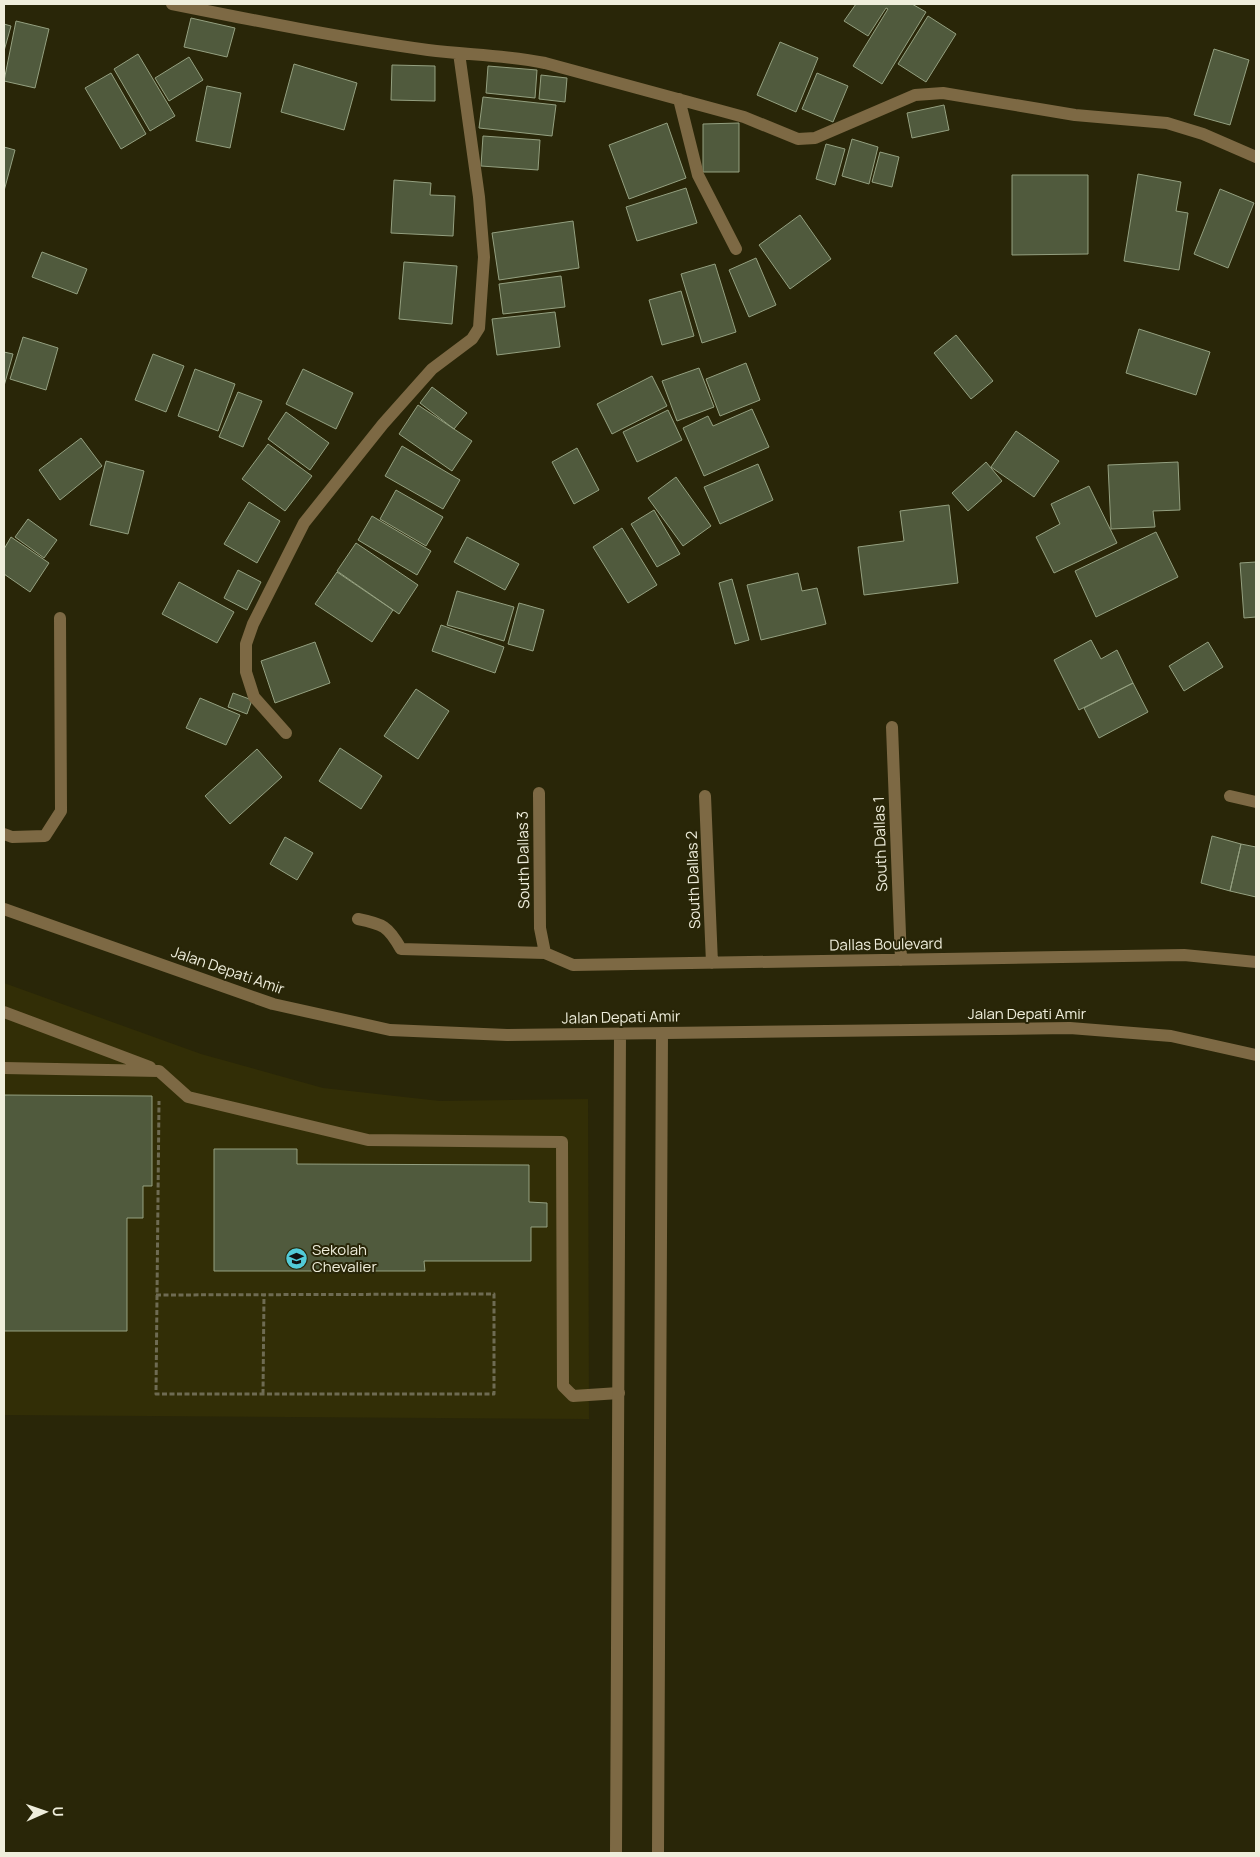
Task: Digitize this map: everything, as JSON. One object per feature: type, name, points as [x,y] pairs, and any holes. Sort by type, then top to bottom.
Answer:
[{"type":"street","points":[[172,4],[281,26],[458,53],[545,63],[744,117],[803,140],[815,138],[915,95],[943,93],[1075,115],[1167,123],[1203,134],[1256,157]]},
{"type":"street","points":[[286,733],[254,697],[246,672],[246,644],[253,624],[304,523],[383,424],[432,370],[472,338],[479,328],[484,257],[479,197],[458,53]]},
{"type":"street","points":[[679,99],[698,175],[736,249]]},
{"type":"street","points":[[4,834],[12,837],[45,836],[61,811],[60,618]]},
{"type":"street","name":"South Dallas 1","points":[[892,727],[901,960]]},
{"type":"street","name":"South Dallas 3","points":[[538,793],[540,928],[545,953]]},
{"type":"street","name":"South Dallas 2","points":[[705,796],[712,963]]},
{"type":"street","points":[[1230,796],[1256,802]]},
{"type":"street","name":"Jalan Depati Amir","points":[[4,909],[273,1004],[390,1030],[506,1035],[1070,1028],[1171,1036],[1256,1055]]},
{"type":"street","points":[[358,919],[379,923],[393,934],[401,949],[545,953]]},
{"type":"street","name":"Dallas Boulevard","points":[[545,953],[573,965],[1184,955],[1256,962]]},
{"type":"street","points":[[4,1012],[159,1071],[188,1096],[368,1140],[562,1142],[563,1386],[573,1396],[618,1393]]},
{"type":"street","points":[[658,1853],[662,1033]]},
{"type":"street","points":[[616,1853],[620,1034]]},
{"type":"street","points":[[4,1068],[159,1071]]},
{"type":"path","points":[[156,1295],[494,1294],[494,1394],[156,1394],[156,1295],[159,1071]]},
{"type":"path","points":[[263,1394],[264,1294]]},
{"type":"shaded area","name":"Sekolah Chevalier","points":[[4,983],[201,1054],[323,1088],[440,1101],[588,1099],[589,1419],[4,1415]]},
{"type":"building","points":[[856,4],[912,4],[926,12],[882,84],[853,66],[888,9],[886,8],[868,36],[844,21]]},
{"type":"building","points":[[928,16],[956,34],[926,82],[898,64]]},
{"type":"building","points":[[191,18],[235,28],[227,57],[184,47]]},
{"type":"building","points":[[16,21],[49,29],[35,88],[4,81]]},
{"type":"building","points":[[4,24],[11,26],[4,51]]},
{"type":"building","points":[[780,42],[818,58],[796,112],[757,95]]},
{"type":"building","points":[[1214,49],[1249,60],[1230,125],[1194,115]]},
{"type":"building","points":[[138,54],[175,116],[150,131],[114,69]]},
{"type":"building","points":[[189,57],[203,80],[169,101],[155,78]]},
{"type":"building","points":[[294,64],[357,83],[344,130],[281,112]]},
{"type":"building","points":[[392,65],[435,66],[435,101],[391,100]]},
{"type":"building","points":[[488,66],[537,70],[535,98],[486,93]]},
{"type":"building","points":[[111,73],[146,134],[121,149],[85,88]]},
{"type":"building","points":[[817,73],[848,86],[833,122],[802,109]]},
{"type":"building","points":[[541,75],[567,78],[565,102],[539,99]]},
{"type":"building","points":[[207,86],[241,93],[230,148],[196,141]]},
{"type":"building","points":[[483,97],[556,105],[552,136],[479,128]]},
{"type":"building","points":[[944,105],[949,130],[912,138],[907,113]]},
{"type":"building","points":[[667,123],[686,178],[629,199],[609,145]]},
{"type":"building","points":[[739,123],[739,172],[703,172],[703,124]]},
{"type":"building","points":[[483,136],[540,140],[538,170],[481,166]]},
{"type":"building","points":[[852,139],[878,147],[869,184],[842,176]]},
{"type":"building","points":[[826,144],[845,149],[835,185],[816,179]]},
{"type":"building","points":[[4,147],[15,150],[4,191]]},
{"type":"building","points":[[880,152],[899,157],[892,187],[872,182]]},
{"type":"building","points":[[1138,174],[1181,182],[1176,211],[1188,213],[1179,270],[1124,261]]},
{"type":"building","points":[[1012,175],[1088,175],[1088,254],[1012,255]]},
{"type":"building","points":[[394,180],[431,183],[430,195],[455,196],[453,236],[391,233]]},
{"type":"building","points":[[686,188],[697,223],[637,241],[626,207]]},
{"type":"building","points":[[1220,189],[1254,203],[1228,268],[1194,254]]},
{"type":"building","points":[[800,215],[831,259],[790,289],[759,245]]},
{"type":"building","points":[[573,221],[579,268],[499,280],[492,233]]},
{"type":"building","points":[[42,252],[87,269],[77,294],[32,277]]},
{"type":"building","points":[[756,258],[776,305],[749,317],[729,270]]},
{"type":"building","points":[[404,262],[457,266],[452,324],[399,319]]},
{"type":"building","points":[[715,264],[736,332],[702,343],[681,274]]},
{"type":"building","points":[[561,276],[565,307],[503,314],[499,284]]},
{"type":"building","points":[[681,291],[694,336],[662,345],[649,300]]},
{"type":"building","points":[[555,312],[560,347],[497,355],[492,319]]},
{"type":"building","points":[[1139,329],[1210,352],[1196,395],[1126,373]]},
{"type":"building","points":[[956,335],[993,381],[971,399],[934,353]]},
{"type":"building","points":[[23,337],[58,348],[46,390],[10,379]]},
{"type":"building","points":[[4,352],[13,354],[4,386]]},
{"type":"building","points":[[153,354],[184,366],[166,412],[135,400]]},
{"type":"building","points":[[746,363],[760,400],[720,416],[706,379]]},
{"type":"building","points":[[699,368],[714,407],[677,421],[662,381]]},
{"type":"building","points":[[195,369],[235,384],[218,431],[178,416]]},
{"type":"building","points":[[303,369],[353,393],[336,429],[286,404]]},
{"type":"building","points":[[652,376],[667,406],[612,434],[597,404]]},
{"type":"building","points":[[432,387],[467,413],[454,429],[420,403]]},
{"type":"building","points":[[238,392],[262,401],[243,447],[219,437]]},
{"type":"building","points":[[418,405],[472,441],[452,471],[399,434]]},
{"type":"building","points":[[752,409],[769,447],[704,476],[683,428],[708,416],[713,426]]},
{"type":"building","points":[[668,410],[682,440],[637,462],[623,432]]},
{"type":"building","points":[[286,412],[329,443],[310,470],[268,439]]},
{"type":"building","points":[[1016,431],[1059,461],[1034,497],[991,467]]},
{"type":"building","points":[[81,438],[102,466],[60,500],[39,470]]},
{"type":"building","points":[[268,444],[312,476],[285,511],[242,479]]},
{"type":"building","points":[[402,446],[460,480],[443,509],[385,476]]},
{"type":"building","points":[[577,448],[599,490],[574,504],[552,462]]},
{"type":"building","points":[[106,461],[144,471],[128,534],[90,525]]},
{"type":"building","points":[[986,462],[1002,481],[968,511],[952,493]]},
{"type":"building","points":[[1178,462],[1180,510],[1153,511],[1155,527],[1111,529],[1108,465]]},
{"type":"building","points":[[758,464],[773,500],[720,524],[704,487]]},
{"type":"building","points":[[676,477],[711,526],[683,546],[648,498]]},
{"type":"building","points":[[1089,486],[1117,543],[1054,573],[1036,537],[1060,524],[1051,504]]},
{"type":"building","points":[[396,490],[443,517],[426,546],[380,519]]},
{"type":"building","points":[[249,502],[280,521],[257,563],[224,544]]},
{"type":"building","points":[[949,505],[958,583],[864,595],[858,547],[904,541],[900,511]]},
{"type":"building","points":[[654,510],[680,554],[657,567],[631,524]]},
{"type":"building","points":[[372,516],[431,551],[417,575],[358,540]]},
{"type":"building","points":[[28,519],[57,540],[44,558],[15,537]]},
{"type":"building","points":[[622,528],[657,585],[628,603],[593,547]]},
{"type":"building","points":[[1156,532],[1178,577],[1096,617],[1075,571]]},
{"type":"building","points":[[11,537],[49,563],[30,592],[4,574],[4,549]]},
{"type":"building","points":[[467,537],[519,564],[505,590],[454,562]]},
{"type":"building","points":[[356,543],[418,585],[399,614],[337,571]]},
{"type":"building","points":[[1256,562],[1256,617],[1244,618],[1240,563]]},
{"type":"building","points":[[238,570],[261,582],[247,610],[224,598]]},
{"type":"building","points":[[337,572],[393,610],[372,642],[315,604]]},
{"type":"building","points":[[798,573],[802,591],[817,588],[826,624],[761,640],[747,585]]},
{"type":"building","points":[[732,579],[749,640],[735,644],[719,583]]},
{"type":"building","points":[[179,582],[234,612],[217,643],[162,614]]},
{"type":"building","points":[[457,591],[514,607],[504,641],[447,625]]},
{"type":"building","points":[[519,603],[544,610],[533,651],[508,644]]},
{"type":"building","points":[[441,625],[504,647],[495,673],[432,651]]},
{"type":"building","points":[[1091,640],[1101,659],[1117,650],[1133,683],[1079,710],[1054,660]]},
{"type":"building","points":[[315,642],[330,683],[275,703],[261,661]]},
{"type":"building","points":[[1208,642],[1223,667],[1184,691],[1169,666]]},
{"type":"building","points":[[1133,683],[1148,712],[1099,738],[1084,708]]},
{"type":"building","points":[[416,689],[449,711],[418,759],[384,736]]},
{"type":"building","points":[[233,693],[252,700],[247,714],[228,707]]},
{"type":"building","points":[[200,698],[240,715],[226,745],[186,728]]},
{"type":"building","points":[[340,748],[382,776],[361,809],[319,781]]},
{"type":"building","points":[[257,749],[282,777],[230,824],[205,796]]},
{"type":"building","points":[[1212,836],[1241,844],[1230,891],[1201,883]]},
{"type":"building","points":[[285,837],[313,853],[297,880],[270,864]]},
{"type":"building","points":[[1241,844],[1256,847],[1256,897],[1230,891]]},
{"type":"building","points":[[4,1095],[152,1096],[152,1186],[143,1186],[143,1218],[127,1218],[127,1331],[4,1331]]},
{"type":"building","points":[[214,1149],[297,1149],[297,1164],[529,1165],[529,1202],[547,1203],[547,1227],[531,1227],[531,1261],[424,1261],[425,1271],[214,1271]]},
{"type":"place","name":"Sekolah Chevalier","points":[[296,1258]]}]
